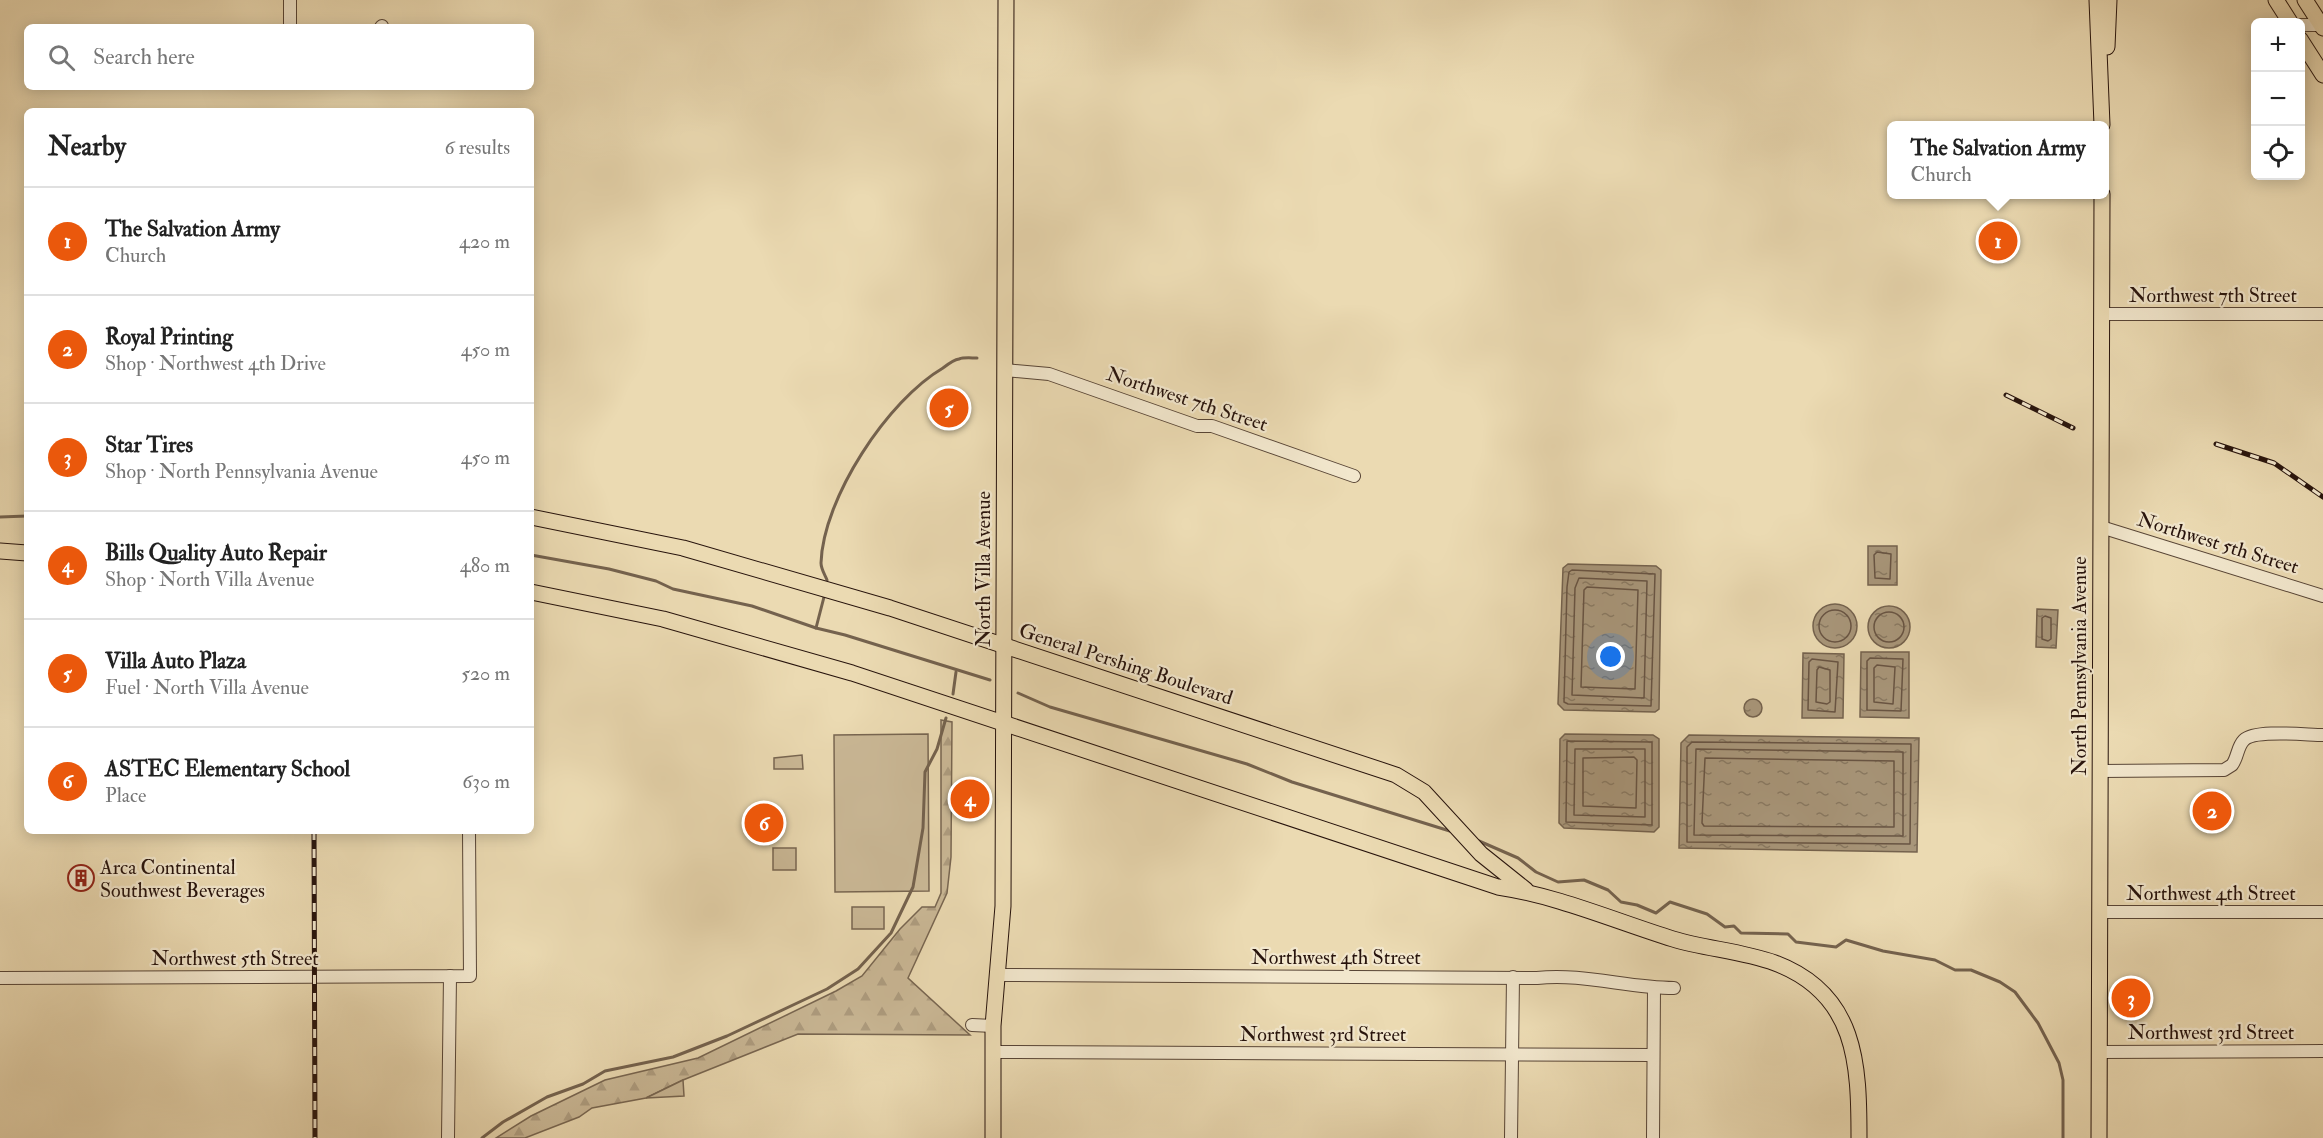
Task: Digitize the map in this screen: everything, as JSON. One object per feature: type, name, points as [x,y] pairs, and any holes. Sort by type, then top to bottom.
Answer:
[{"type":"main road","name":"North Villa Avenue","points":[[993,1138],[993,1026],[1003,906],[1006,0]]},
{"type":"main road","points":[[2097,0],[2102,121]]},
{"type":"main road","points":[[2102,82],[2109,0]]},
{"type":"main road","points":[[2276,0],[2287,18]]},
{"type":"main road","points":[[2305,0],[2322,26]]},
{"type":"main road","points":[[2305,46],[2323,75]]},
{"type":"main road","name":"North Pennsylvania Avenue","points":[[2099,1138],[2102,199]]},
{"type":"main road","name":"General Pershing Boulevard","points":[[534,518],[683,548],[890,608],[1396,776],[1424,792],[1489,861],[1529,891]]},
{"type":"main road","points":[[3,551],[24,547]]},
{"type":"main road","points":[[3,551],[24,553]]},
{"type":"main road","name":"General Pershing Boulevard","points":[[534,593],[674,622],[852,674],[1498,887],[1529,891],[1681,941],[1775,963],[1801,976],[1836,1011],[1851,1040],[1858,1070],[1859,1138]]},
{"type":"main road","points":[[1452,871],[1466,867],[1475,846]]},
{"type":"street","points":[[290,0],[290,24]]},
{"type":"street","points":[[2305,25],[2322,26]]},
{"type":"street","name":"Northwest 7th Street","points":[[2102,314],[2323,314]]},
{"type":"street","name":"Northwest 7th Street","points":[[1005,370],[1048,374],[1197,426],[1212,426],[1354,476]]},
{"type":"street","name":"Northwest 5th Street","points":[[2101,527],[2323,596]]},
{"type":"street","points":[[2100,771],[2224,770],[2232,765],[2238,748],[2248,737],[2264,734],[2323,735]]},
{"type":"street","name":"Northwest 5th Street","points":[[0,978],[470,976],[469,834]]},
{"type":"street","name":"Northwest 4th Street","points":[[2099,912],[2323,912]]},
{"type":"street","name":"Northwest 4th Street","points":[[997,975],[1512,977],[1560,975],[1654,988],[1674,988]]},
{"type":"street","points":[[448,1138],[450,976]]},
{"type":"street","points":[[1511,1138],[1512,977]]},
{"type":"street","points":[[1653,1138],[1654,988]]},
{"type":"street","points":[[972,1025],[993,1026]]},
{"type":"street","name":"Northwest 3rd Street","points":[[2099,1052],[2323,1051]]},
{"type":"street","name":"Northwest 3rd Street","points":[[992,1052],[1653,1055]]},
{"type":"green space","points":[[941,720],[952,722],[951,857],[947,893],[908,978],[970,1035],[798,1034],[683,1080],[646,1098],[592,1108],[579,1117],[525,1138],[496,1138],[531,1116],[605,1080],[698,1058],[862,976],[900,929],[922,907],[935,907],[941,893]]},
{"type":"green space","points":[[928,734],[929,891],[835,892],[834,735]]},
{"type":"green space","points":[[802,755],[803,769],[774,769],[774,758]]},
{"type":"green space","points":[[773,848],[796,848],[796,870],[773,870]]},
{"type":"green space","points":[[852,907],[884,907],[884,929],[852,929]]},
{"type":"green space","points":[[683,1080],[684,1096],[646,1098]]},
{"type":"water","points":[[1868,546],[1897,546],[1897,585],[1868,585]]},
{"type":"water","points":[[1568,564],[1656,566],[1661,570],[1659,709],[1655,712],[1564,710],[1558,704],[1563,568]]},
{"type":"water","points":[[1835,604],[1850,611],[1857,626],[1850,641],[1835,648],[1820,641],[1813,626],[1820,611]]},
{"type":"water","points":[[1889,606],[1904,612],[1910,627],[1904,642],[1889,648],[1874,642],[1868,627],[1874,612]]},
{"type":"water","points":[[2037,609],[2058,610],[2056,648],[2036,647]]},
{"type":"water","points":[[1861,652],[1909,652],[1909,718],[1860,717]]},
{"type":"water","points":[[1803,653],[1844,654],[1843,718],[1802,718]]},
{"type":"water","points":[[1749,699],[1757,699],[1762,704],[1760,715],[1749,717],[1744,712],[1744,704]]},
{"type":"water","points":[[1565,734],[1653,735],[1659,739],[1659,827],[1654,832],[1564,828],[1559,823],[1560,739]]},
{"type":"water","points":[[1689,735],[1919,738],[1917,852],[1679,848],[1681,743]]},
{"type":"waterway","points":[[827,580],[821,563],[825,537],[833,510],[862,453],[901,403],[922,383],[955,360],[977,358]]},
{"type":"waterway","points":[[0,517],[24,516]]},
{"type":"waterway","points":[[534,556],[609,569],[656,581],[673,589],[752,606],[816,628],[990,680]]},
{"type":"waterway","points":[[816,628],[824,597]]},
{"type":"waterway","points":[[953,694],[956,672]]},
{"type":"waterway","points":[[1018,693],[1050,707],[1247,764],[1292,782],[1453,832]]},
{"type":"waterway","points":[[482,1138],[503,1122],[547,1097],[583,1084],[605,1071],[673,1057],[727,1036],[827,989],[858,969],[891,933],[913,887],[923,828],[925,772],[937,749],[946,718]]},
{"type":"waterway","points":[[1479,841],[1518,858],[1536,872],[1558,882],[1584,880],[1608,890],[1621,902],[1637,905],[1656,913],[1670,902],[1707,914],[1725,927],[1734,926],[1741,933],[1788,934],[1796,942],[1836,947],[1846,940],[1883,951],[1935,960],[1955,970],[1971,970],[2000,982],[2015,992],[2038,1023],[2059,1063],[2063,1080],[2063,1138]]},
{"type":"railway","points":[[2006,395],[2073,428]]},
{"type":"railway","points":[[2216,444],[2274,463],[2323,497]]},
{"type":"railway","points":[[314,834],[315,1138]]},
{"type":"place","name":"The Salvation Army","points":[[1998,241]]},
{"type":"place","name":"Villa Auto Plaza","points":[[949,408]]},
{"type":"place","name":"Bills Quality Auto Repair","points":[[970,799]]},
{"type":"place","name":"Royal Printing","points":[[2212,811]]},
{"type":"place","name":"ASTEC Elementary School","points":[[764,823]]},
{"type":"place","name":"Arca Continental Southwest Beverages","points":[[81,878]]},
{"type":"place","name":"Star Tires","points":[[2131,998]]}]
